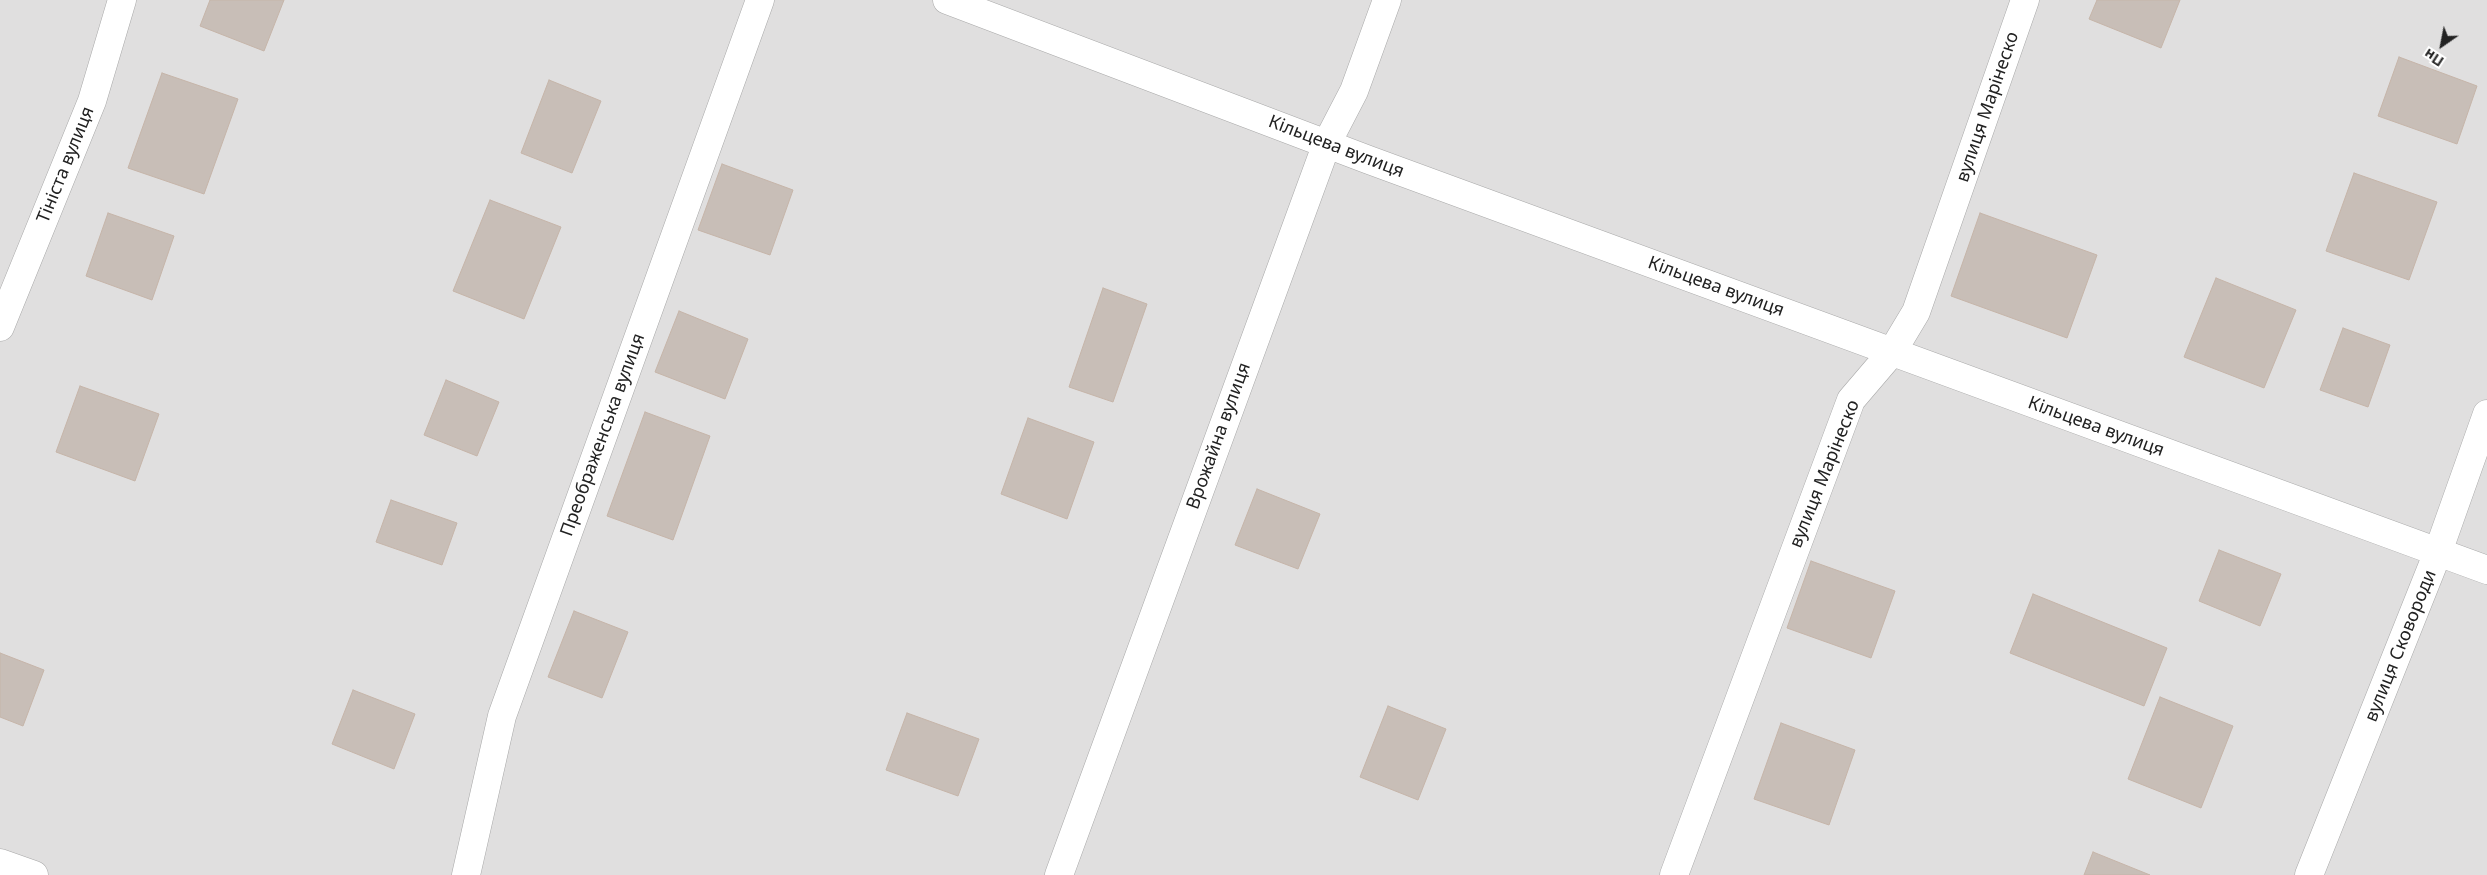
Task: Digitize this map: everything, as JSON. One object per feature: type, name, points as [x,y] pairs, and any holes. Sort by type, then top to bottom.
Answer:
[{"type":"street","name":"Тініста вулиця","points":[[0,327],[92,101],[122,0]]},
{"type":"street","name":"Преображенська вулиця","points":[[466,875],[502,716],[760,0]]},
{"type":"street","name":"Кільцева вулиця","points":[[947,0],[1327,143],[2487,570]]},
{"type":"street","name":"Врожайна вулиця","points":[[1059,875],[1327,143],[1354,91],[1387,0]]},
{"type":"street","name":"вулиця Марінеско","points":[[1674,875],[1851,400],[1892,352],[1916,312],[2025,0]]},
{"type":"street","name":"вулиця Сковороди","points":[[2309,875],[2438,552],[2487,414]]},
{"type":"street","points":[[0,863],[34,875]]},
{"type":"shaded area","points":[[0,0],[2487,0],[2487,875],[0,875]]},
{"type":"building","points":[[210,0],[284,0],[264,51],[200,26]]},
{"type":"building","points":[[2097,0],[2180,0],[2161,48],[2089,19]]},
{"type":"building","points":[[2399,57],[2477,86],[2457,144],[2378,116]]},
{"type":"building","points":[[162,73],[238,99],[204,194],[128,168]]},
{"type":"building","points":[[549,80],[601,101],[572,173],[521,153]]},
{"type":"building","points":[[722,164],[793,190],[770,255],[698,230]]},
{"type":"building","points":[[2354,173],[2437,202],[2409,280],[2326,251]]},
{"type":"building","points":[[490,200],[561,227],[524,319],[453,291]]},
{"type":"building","points":[[108,213],[174,236],[152,300],[86,276]]},
{"type":"building","points":[[1980,213],[2097,255],[2067,338],[1951,296]]},
{"type":"building","points":[[2216,278],[2296,310],[2264,388],[2184,357]]},
{"type":"building","points":[[1103,288],[1147,304],[1113,402],[1069,387]]},
{"type":"building","points":[[679,311],[748,339],[725,399],[655,372]]},
{"type":"building","points":[[2343,328],[2390,345],[2368,407],[2320,390]]},
{"type":"building","points":[[446,380],[499,402],[477,456],[424,435]]},
{"type":"building","points":[[80,386],[159,414],[135,481],[56,452]]},
{"type":"building","points":[[645,412],[710,436],[673,540],[607,516]]},
{"type":"building","points":[[1028,418],[1094,442],[1067,519],[1001,494]]},
{"type":"building","points":[[1257,489],[1320,514],[1298,569],[1235,545]]},
{"type":"building","points":[[391,500],[457,523],[442,565],[376,542]]},
{"type":"building","points":[[2219,550],[2281,574],[2260,626],[2199,601]]},
{"type":"building","points":[[1811,561],[1895,591],[1871,658],[1787,628]]},
{"type":"building","points":[[2033,594],[2167,648],[2144,706],[2010,653]]},
{"type":"building","points":[[574,611],[628,632],[602,698],[548,677]]},
{"type":"building","points":[[0,653],[44,670],[23,726],[0,717]]},
{"type":"building","points":[[353,690],[415,714],[394,769],[332,744]]},
{"type":"building","points":[[2160,697],[2233,726],[2201,808],[2128,779]]},
{"type":"building","points":[[1388,706],[1446,729],[1418,800],[1360,777]]},
{"type":"building","points":[[907,713],[979,739],[958,796],[886,770]]},
{"type":"building","points":[[1781,723],[1855,750],[1829,825],[1754,799]]},
{"type":"building","points":[[2093,852],[2150,875],[2084,875]]}]
